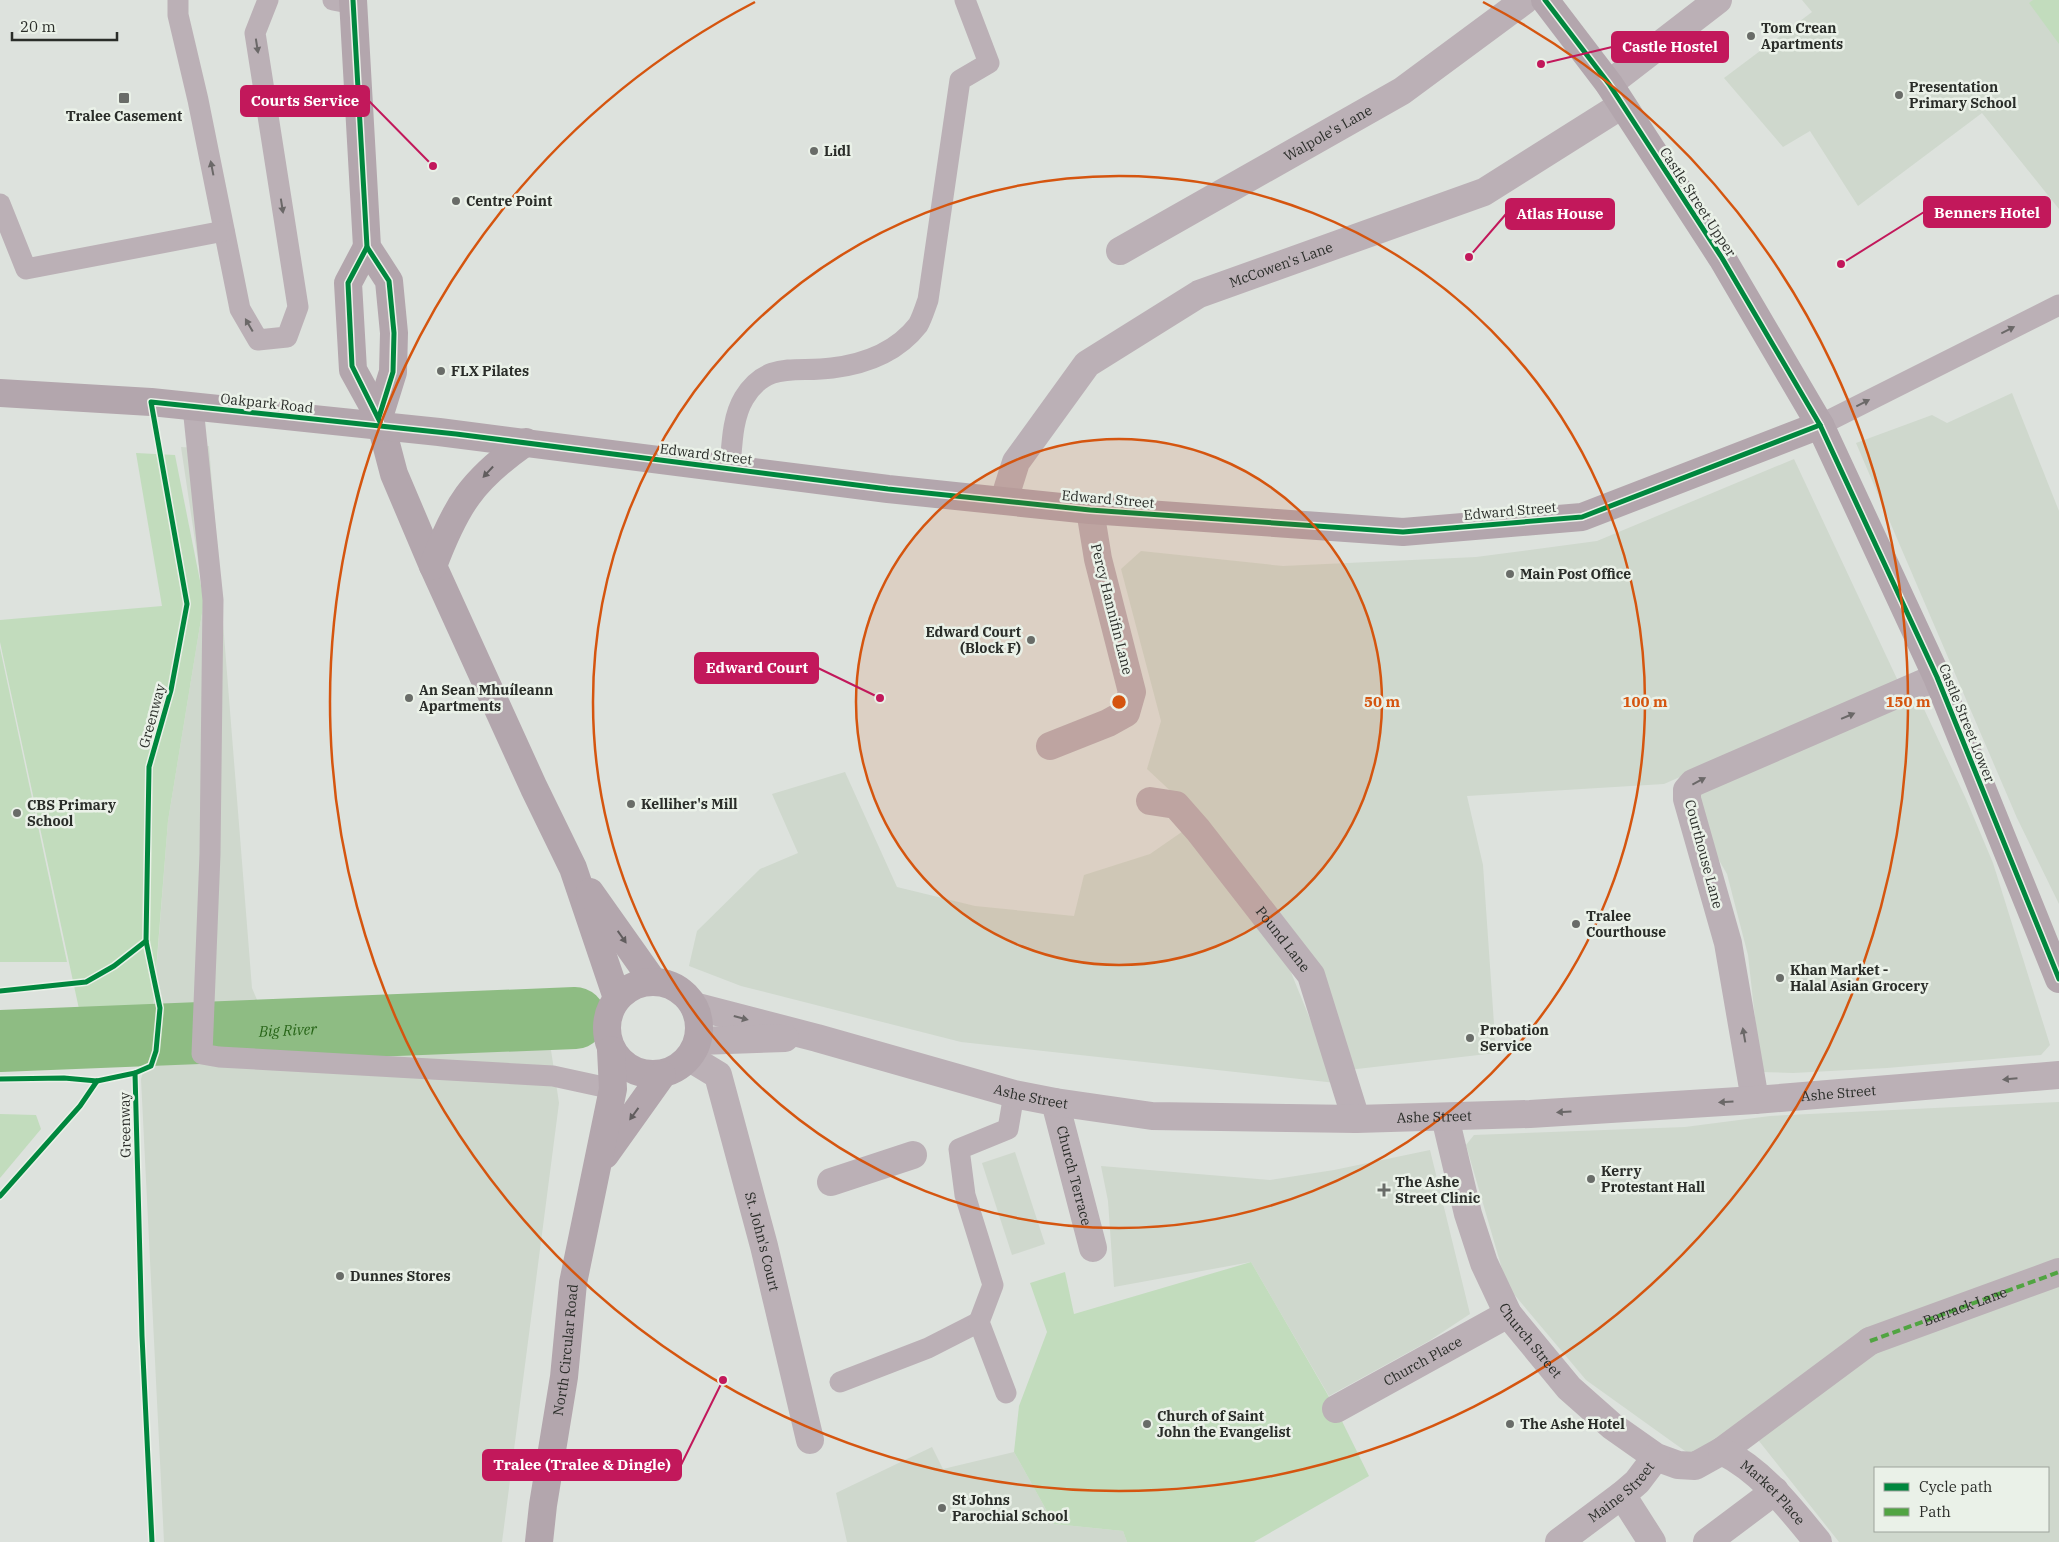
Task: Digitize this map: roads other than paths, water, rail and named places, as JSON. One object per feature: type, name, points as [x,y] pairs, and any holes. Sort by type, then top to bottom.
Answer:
[{"type":"main road","name":"Castle Street Upper","points":[[1545,0],[1615,94],[1722,258],[1820,425]]},
{"type":"main road","points":[[347,1],[367,247],[389,281],[394,333],[393,372],[380,422]]},
{"type":"main road","points":[[367,247],[348,282],[352,366],[380,422],[394,474],[433,566],[522,763],[573,868],[617,998]]},
{"type":"main road","name":"Oakpark Road","points":[[0,393],[380,422]]},
{"type":"main road","name":"Edward Street","points":[[380,422],[888,489],[1090,510],[1403,532],[1582,516],[1820,425]]},
{"type":"main road","name":"Castle Street Lower","points":[[1820,425],[1936,678],[2059,980]]},
{"type":"main road","points":[[433,566],[448,525],[466,496],[496,463],[526,442]]},
{"type":"main road","points":[[573,868],[653,981]]},
{"type":"main road","points":[[653,981],[669,984],[684,993],[694,1006],[699,1022],[694,1050],[662,1075],[640,1074],[626,1067],[611,1050],[606,1034],[608,1012],[617,998],[637,984],[653,981]]},
{"type":"main road","name":"North Circular Road","points":[[539,1542],[543,1505],[564,1377],[574,1283],[613,1089],[611,1050]]},
{"type":"main road","name":"North Circular Road","points":[[600,1161],[662,1075]]},
{"type":"street","name":"Walpole's Lane","points":[[1120,251],[1402,91],[1525,0]]},
{"type":"street","name":"McCowen's Lane","points":[[1004,500],[1016,462],[1088,364],[1095,359],[1199,294],[1484,192],[1615,94],[1718,0]]},
{"type":"street","name":"Percy Hannifin Lane","points":[[1050,746],[1108,723],[1126,713],[1132,692],[1098,559],[1090,510]]},
{"type":"street","name":"Courthouse Lane","points":[[1755,1100],[1728,943],[1687,790],[1693,782],[1936,678]]},
{"type":"street","name":"Pound Lane","points":[[1150,801],[1176,805],[1198,830],[1311,975],[1356,1119]]},
{"type":"street","name":"Ashe Street","points":[[694,1006],[817,1038],[1014,1094],[1152,1116],[1356,1119],[1445,1117],[1755,1100],[2059,1075]]},
{"type":"street","name":"Ashe Street","points":[[694,1050],[817,1038]]},
{"type":"street","name":"St. John's Court","points":[[694,1050],[718,1075],[764,1246],[810,1440]]},
{"type":"street","name":"Church Terrace","points":[[1055,1102],[1093,1248]]},
{"type":"street","name":"Church Street","points":[[1445,1117],[1468,1214],[1484,1263],[1508,1314],[1569,1388],[1612,1426],[1656,1457],[1678,1465],[1695,1466],[1722,1451]]},
{"type":"street","points":[[832,1182],[914,1155]]},
{"type":"street","name":"Barrack Lane","points":[[1722,1451],[1870,1341],[2059,1272]]},
{"type":"street","name":"Church Place","points":[[1336,1409],[1508,1314]]},
{"type":"street","name":"Market Place","points":[[1722,1451],[1744,1462],[1775,1491],[1818,1542]]},
{"type":"street","name":"Maine Street","points":[[1558,1542],[1637,1482],[1656,1457]]},
{"type":"street","points":[[1707,1542],[1775,1491]]},
{"type":"street","points":[[1622,1495],[1652,1542]]},
{"type":"lane","points":[[178,0],[178,16],[198,100],[240,310],[258,340],[287,337],[298,307],[254,33],[268,0]]},
{"type":"lane","points":[[730,468],[735,423],[744,398],[760,378],[785,369],[831,368],[864,362],[894,348],[918,324],[928,300],[960,80],[989,64],[965,0]]},
{"type":"lane","points":[[0,204],[26,269],[224,231]]},
{"type":"lane","points":[[1820,425],[2059,305]]},
{"type":"lane","points":[[193,407],[213,600],[210,854],[202,1054],[219,1057],[553,1076],[613,1089]]},
{"type":"lane","points":[[1006,1393],[979,1322],[993,1285],[965,1195],[959,1149],[1008,1129],[1014,1094]]},
{"type":"lane","points":[[840,1382],[928,1348],[979,1322]]},
{"type":"waterway","name":"Big River","points":[[0,1041],[575,1018]]},
{"type":"place","name":"Tom Crean Apartments","points":[[1751,36]]},
{"type":"place","name":"Castle Hostel","points":[[1541,64]]},
{"type":"place","name":"Presentation Primary School","points":[[1899,95]]},
{"type":"place","name":"Tralee Casement","points":[[124,98]]},
{"type":"place","name":"Lidl","points":[[814,151]]},
{"type":"place","name":"Courts Service","points":[[433,166]]},
{"type":"place","name":"Centre Point","points":[[456,201]]},
{"type":"place","name":"Atlas House","points":[[1469,257]]},
{"type":"place","name":"Benners Hotel","points":[[1841,264]]},
{"type":"place","name":"FLX Pilates","points":[[441,371]]},
{"type":"place","name":"Main Post Office","points":[[1510,574]]},
{"type":"place","name":"Edward Court (Block F)","points":[[1031,640]]},
{"type":"place","name":"An Sean Mhuíleann Apartments","points":[[409,698]]},
{"type":"place","name":"Edward Court","points":[[880,698]]},
{"type":"place","name":"Kelliher's Mill","points":[[631,804]]},
{"type":"place","name":"CBS Primary School","points":[[17,813]]},
{"type":"place","name":"Tralee Courthouse","points":[[1576,924]]},
{"type":"place","name":"Khan Market - Halal Asian Grocery","points":[[1780,978]]},
{"type":"place","name":"Probation Service","points":[[1470,1038]]},
{"type":"place","name":"Kerry Protestant Hall","points":[[1591,1179]]},
{"type":"place","name":"The Ashe Street Clinic","points":[[1384,1190]]},
{"type":"place","name":"Dunnes Stores","points":[[340,1276]]},
{"type":"place","name":"Tralee (Tralee & Dingle)","points":[[723,1380]]},
{"type":"place","name":"Church of Saint John the Evangelist","points":[[1147,1424]]},
{"type":"place","name":"The Ashe Hotel","points":[[1510,1424]]},
{"type":"place","name":"St Johns Parochial School","points":[[942,1508]]}]
